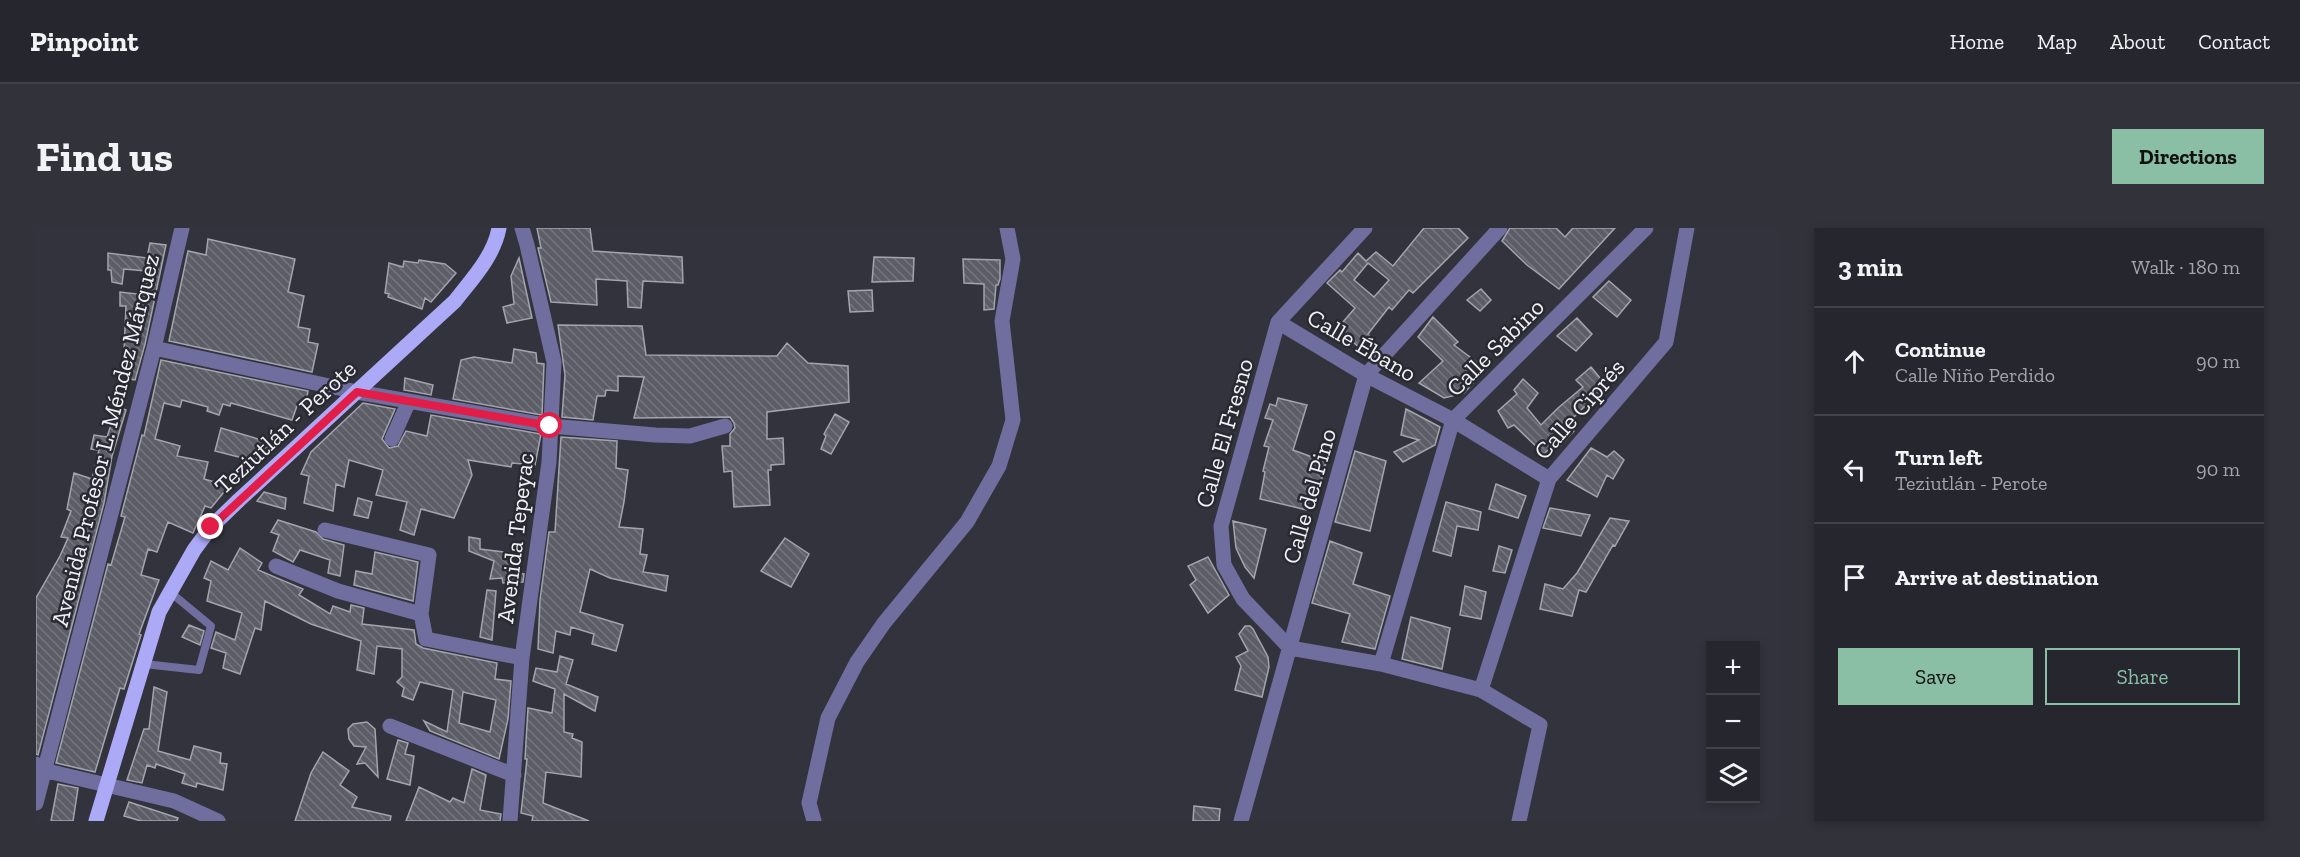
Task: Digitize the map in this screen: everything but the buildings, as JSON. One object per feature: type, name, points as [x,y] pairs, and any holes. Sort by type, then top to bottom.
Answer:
[{"type":"main road","name":"Teziutlán - Perote","points":[[96,821],[159,612],[194,550],[211,527],[454,301],[484,263],[497,238],[499,228]]},
{"type":"street","name":"Avenida Profesor L. Méndez Márquez","points":[[36,803],[40,767],[154,348],[182,228]]},
{"type":"street","name":"Avenida Tepeyac","points":[[510,821],[522,658],[549,462],[554,362],[528,245],[522,228]]},
{"type":"street","points":[[814,821],[809,803],[828,718],[857,662],[884,623],[967,522],[999,466],[1013,420],[1002,321],[1013,259],[1007,228]]},
{"type":"street","name":"Calle El Fresno","points":[[1290,648],[1243,599],[1224,565],[1221,526],[1278,322],[1365,228]]},
{"type":"street","name":"Calle del Pino","points":[[1241,821],[1366,375],[1500,228]]},
{"type":"street","name":"Calle Sabino","points":[[1381,664],[1453,420],[1647,228]]},
{"type":"street","name":"Calle Ciprés","points":[[1481,690],[1549,478],[1666,342],[1687,228]]},
{"type":"street","name":"Calle Ébano","points":[[1278,322],[1366,375],[1453,420],[1549,478]]},
{"type":"street","points":[[154,348],[357,392],[550,426],[690,436],[725,426]]},
{"type":"street","points":[[392,439],[409,401]]},
{"type":"street","points":[[325,530],[429,555],[422,614],[426,639],[522,658]]},
{"type":"street","points":[[276,566],[338,591],[422,614]]},
{"type":"street","points":[[1290,648],[1381,664],[1481,690],[1540,726],[1520,821]]},
{"type":"street","points":[[390,726],[514,775]]},
{"type":"street","points":[[40,767],[107,786],[174,801],[218,821]]},
{"type":"lane","points":[[144,664],[199,670],[211,626],[170,592]]},
{"type":"route","points":[[211,527],[357,392],[550,426]]}]
